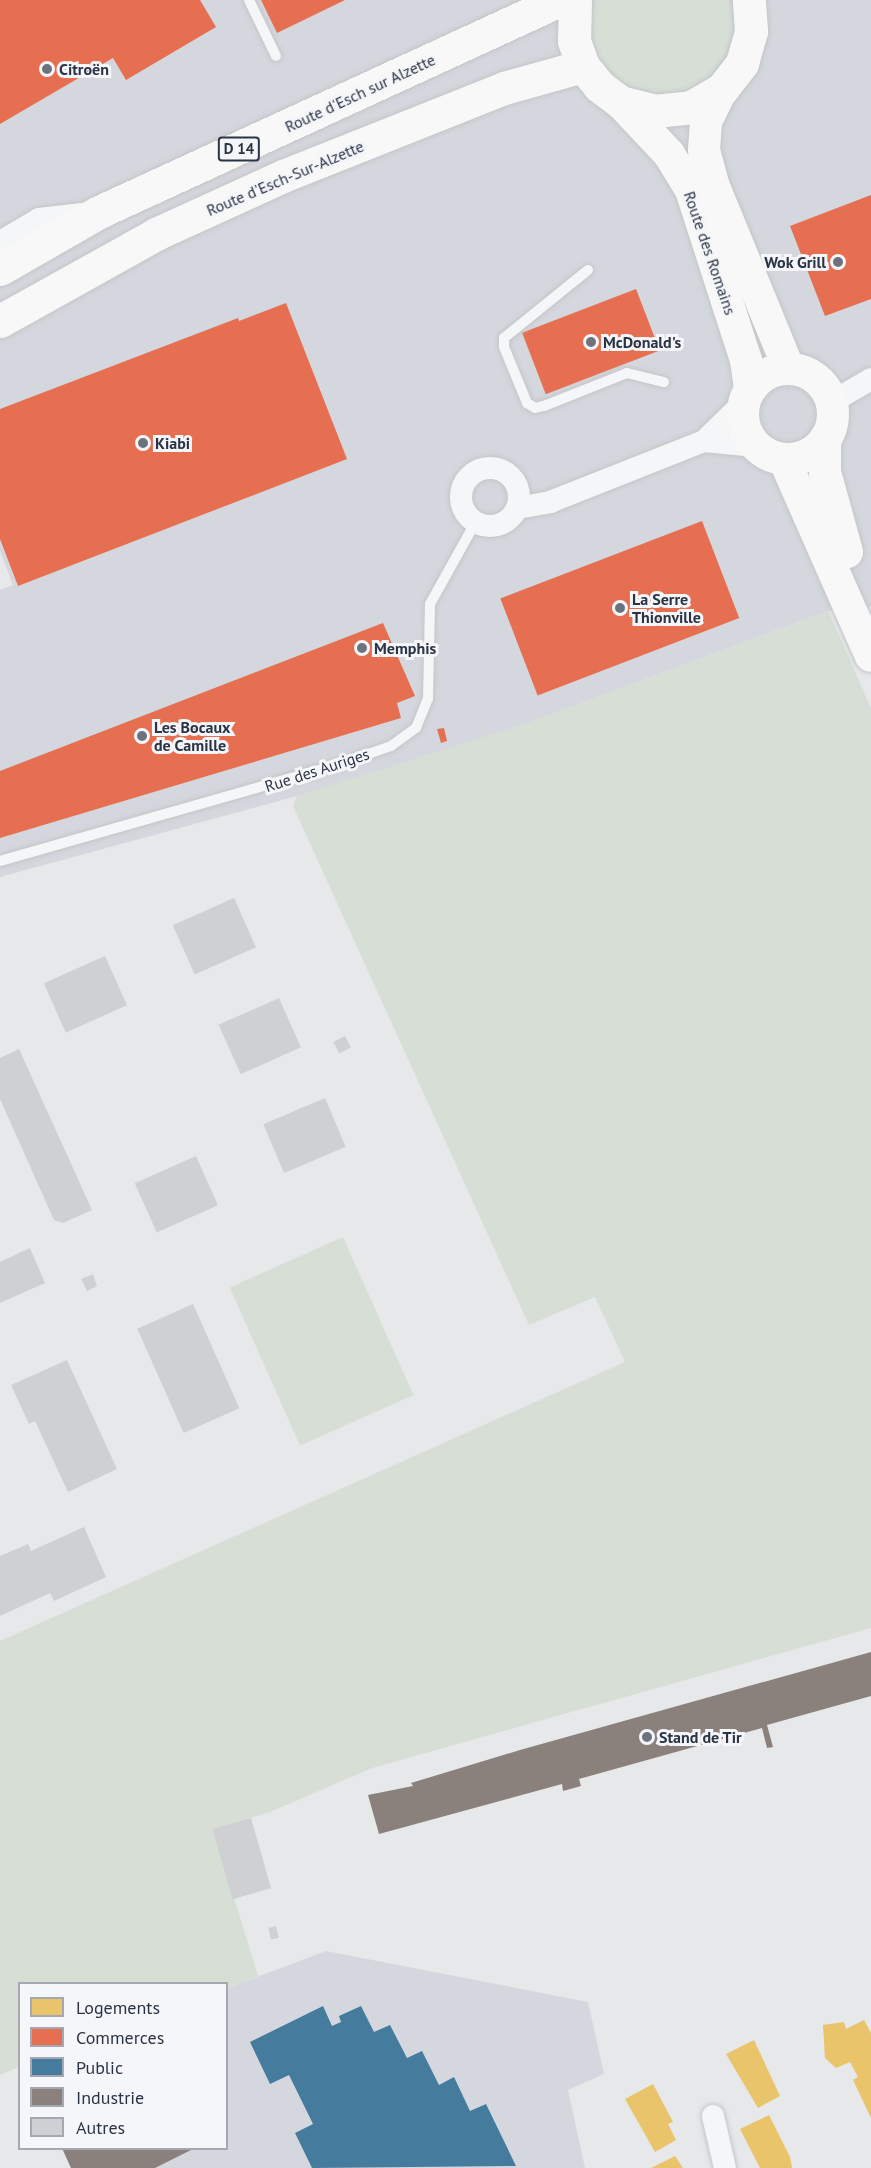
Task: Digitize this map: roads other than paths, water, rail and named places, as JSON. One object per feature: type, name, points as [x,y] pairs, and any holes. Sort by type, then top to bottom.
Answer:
[{"type":"main road","name":"Route d'Esch sur Alzette","points":[[0,269],[99,212],[560,0]]},
{"type":"main road","points":[[575,0],[574,41],[583,66],[599,86],[620,102],[655,111],[691,107],[722,89],[742,63],[750,16],[769,0]]},
{"type":"main road","name":"Route d'Esch-Sur-Alzette","points":[[0,321],[156,234],[283,176],[504,88],[583,66]]},
{"type":"street","name":"Route des Romains","points":[[722,89],[706,122],[707,162],[712,184],[789,369]]},
{"type":"street","name":"Route des Romains","points":[[620,102],[669,154],[691,190],[746,360],[747,432],[756,446]]},
{"type":"street","points":[[0,242],[39,219],[99,212]]},
{"type":"street","points":[[517,508],[550,502],[704,441],[760,378],[789,369],[816,378],[832,402],[831,427],[825,439],[825,472],[838,527],[871,620]]},
{"type":"street","points":[[832,402],[871,379]]},
{"type":"street","points":[[704,441],[756,446],[784,459],[800,457],[825,439]]},
{"type":"street","points":[[784,459],[871,657]]},
{"type":"street","points":[[497,469],[513,480],[519,499],[517,508],[512,517],[495,526],[475,523],[463,509],[461,491],[471,475],[479,470],[497,469]]},
{"type":"street","points":[[713,2116],[725,2168]]},
{"type":"lane","points":[[249,0],[276,56]]},
{"type":"lane","points":[[588,270],[504,338],[504,347],[527,403],[535,408],[544,406],[627,374],[664,382]]},
{"type":"lane","name":"Rue des Auriges","points":[[0,861],[331,767],[391,746],[416,728],[428,699],[430,604],[475,523]]},
{"type":"place","name":"Citroën","points":[[47,69]]},
{"type":"place","name":"Wok Grill","points":[[838,262]]},
{"type":"place","name":"McDonald's","points":[[591,342]]},
{"type":"place","name":"Kiabi","points":[[143,443]]},
{"type":"place","name":"La Serre Thionville","points":[[620,608]]},
{"type":"place","name":"Memphis","points":[[362,648]]},
{"type":"place","name":"Les Bocaux de Camille","points":[[142,736]]},
{"type":"place","name":"Stand de Tir","points":[[647,1737]]}]
